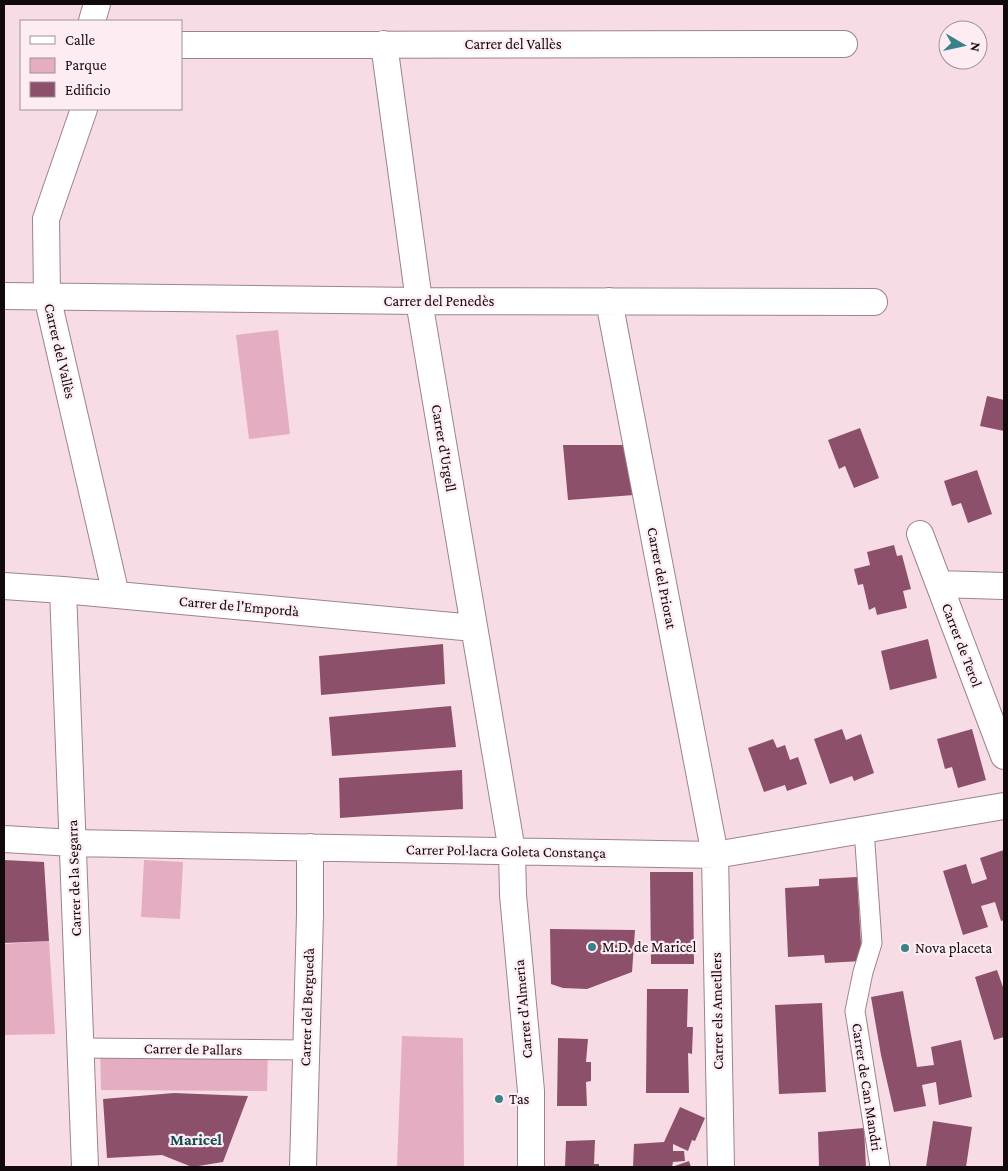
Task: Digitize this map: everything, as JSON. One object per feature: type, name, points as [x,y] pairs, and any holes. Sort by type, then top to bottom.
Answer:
[{"type":"street","points":[[92,20],[97,4]]},
{"type":"street","name":"Carrer d'Urgell","points":[[384,44],[419,301],[512,851]]},
{"type":"street","name":"Carrer del Vallès","points":[[182,45],[844,44]]},
{"type":"street","name":"Carrer del Vallès","points":[[84,110],[46,219],[47,296],[116,595]]},
{"type":"street","name":"Carrer del Penedès","points":[[4,296],[419,301],[874,302]]},
{"type":"street","name":"Carrer del Priorat","points":[[609,301],[714,855]]},
{"type":"street","name":"Carrer de Terol","points":[[920,534],[1004,756]]},
{"type":"street","points":[[939,584],[1004,586]]},
{"type":"street","name":"Carrer de l'Empordà","points":[[4,586],[474,628]]},
{"type":"street","name":"Carrer de la Segarra","points":[[63,590],[85,1167]]},
{"type":"street","name":"Carrer Pol·lacra Goleta Constança","points":[[4,838],[73,843],[714,855],[1004,806]]},
{"type":"street","name":"Carrer de Can Mandri","points":[[864,830],[872,943],[863,972],[855,1011],[880,1167]]},
{"type":"street","name":"Carrer del Berguedà","points":[[303,1167],[310,847]]},
{"type":"street","name":"Carrer d'Almeria","points":[[512,851],[513,895],[531,1091],[531,1167]]},
{"type":"street","name":"Carrer els Ametllers","points":[[714,855],[721,1167]]},
{"type":"street","name":"Carrer de Pallars","points":[[80,1048],[306,1050]]},
{"type":"green space","points":[[278,330],[290,434],[249,439],[236,335]]},
{"type":"green space","points":[[144,860],[183,862],[180,919],[141,917]]},
{"type":"green space","points":[[49,941],[55,1034],[4,1035],[4,944]]},
{"type":"green space","points":[[402,1036],[463,1038],[464,1167],[397,1167]]},
{"type":"green space","points":[[100,1048],[268,1050],[267,1091],[101,1090]]},
{"type":"building","points":[[987,396],[1004,400],[1004,431],[980,426]]},
{"type":"building","points":[[860,428],[879,478],[854,488],[845,466],[839,469],[828,440]]},
{"type":"building","points":[[563,445],[628,445],[634,495],[568,500]]},
{"type":"building","points":[[977,470],[992,514],[968,523],[961,503],[952,506],[944,481]]},
{"type":"building","points":[[894,545],[897,556],[902,555],[911,589],[903,591],[907,608],[877,615],[875,607],[869,610],[863,584],[858,585],[854,569],[870,565],[867,552]]},
{"type":"building","points":[[928,639],[937,678],[890,690],[881,651]]},
{"type":"building","points":[[443,644],[445,684],[321,695],[319,656]]},
{"type":"building","points":[[451,706],[456,747],[332,756],[329,717]]},
{"type":"building","points":[[842,729],[846,740],[861,734],[874,773],[854,781],[852,776],[830,784],[814,739]]},
{"type":"building","points":[[972,729],[986,780],[958,788],[952,767],[945,769],[937,739]]},
{"type":"building","points":[[773,739],[777,748],[785,745],[790,760],[798,757],[807,784],[787,791],[785,785],[764,792],[748,748]]},
{"type":"building","points":[[462,770],[463,809],[340,818],[339,778]]},
{"type":"building","points":[[1004,850],[1004,920],[1001,921],[995,902],[981,906],[988,927],[963,935],[943,871],[966,864],[972,884],[987,879],[980,858]]},
{"type":"building","points":[[4,860],[44,862],[49,941],[4,943]]},
{"type":"building","points":[[650,872],[693,872],[694,964],[651,964]]},
{"type":"building","points":[[857,877],[862,961],[825,963],[824,955],[788,957],[785,888],[819,886],[819,879]]},
{"type":"building","name":"M.D. de Maricel","points":[[550,929],[635,930],[632,972],[587,989],[563,988],[551,984]]},
{"type":"building","points":[[997,970],[1004,990],[1004,1037],[994,1040],[975,977]]},
{"type":"building","points":[[647,989],[688,989],[687,1027],[693,1027],[692,1054],[688,1053],[689,1093],[646,1093]]},
{"type":"building","points":[[903,991],[917,1067],[934,1065],[931,1047],[961,1040],[972,1097],[939,1105],[936,1082],[922,1085],[926,1106],[894,1112],[881,1055],[871,997]]},
{"type":"building","points":[[822,1003],[826,1092],[779,1094],[775,1005]]},
{"type":"building","points":[[558,1038],[588,1039],[586,1062],[591,1062],[591,1081],[586,1082],[587,1106],[557,1106]]},
{"type":"building","points":[[174,1093],[248,1096],[223,1162],[192,1167],[162,1155],[107,1158],[103,1099]]},
{"type":"building","points":[[680,1107],[705,1118],[695,1141],[692,1140],[688,1151],[673,1144],[673,1151],[684,1151],[685,1161],[673,1162],[672,1167],[633,1167],[634,1144],[664,1142]]},
{"type":"building","points":[[933,1121],[972,1127],[966,1167],[926,1167]]},
{"type":"building","points":[[864,1128],[866,1167],[819,1167],[818,1132]]},
{"type":"building","points":[[595,1140],[594,1164],[599,1164],[599,1167],[565,1167],[566,1141]]},
{"type":"building","points":[[689,1161],[691,1167],[672,1167]]},
{"type":"place","name":"M.D. de Maricel","points":[[592,947]]},
{"type":"place","name":"Nova placeta","points":[[905,948]]},
{"type":"place","name":"Tas","points":[[499,1099]]},
{"type":"district","name":"Maricel","points":[[196,1139]]}]
